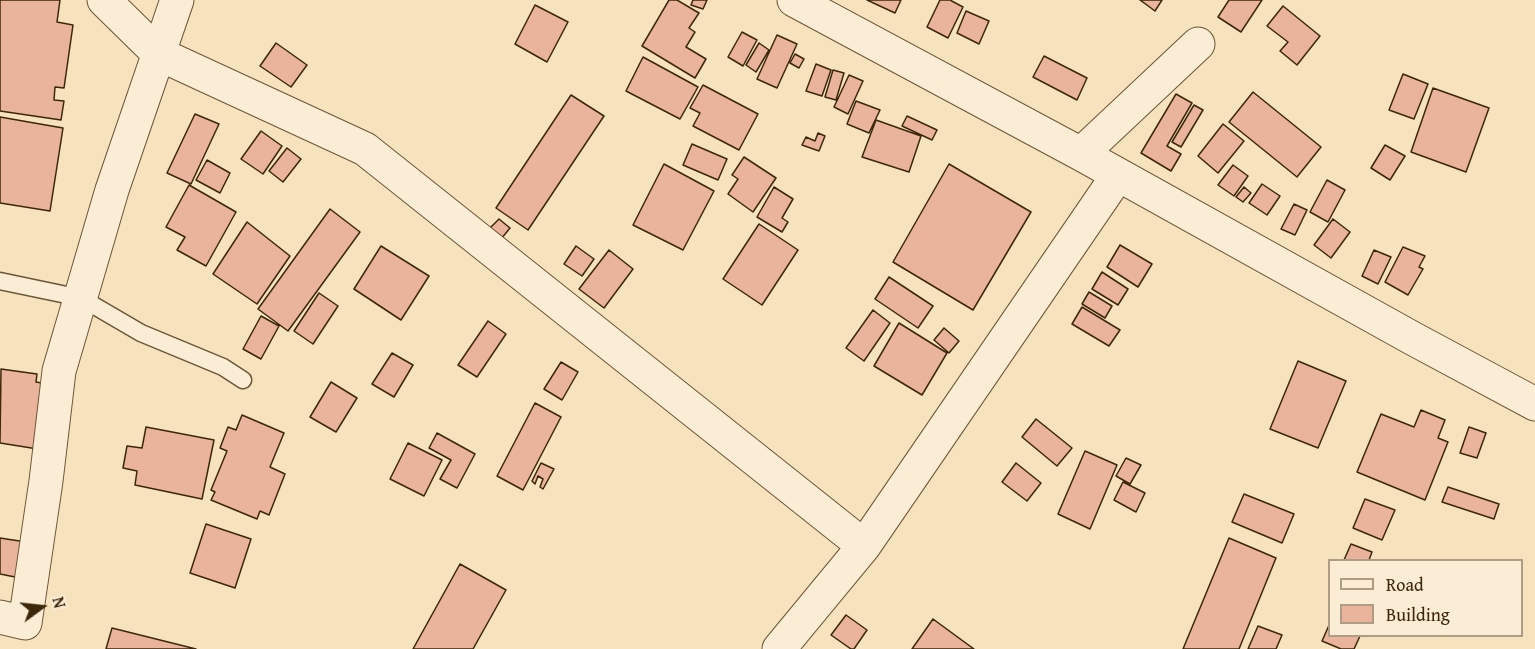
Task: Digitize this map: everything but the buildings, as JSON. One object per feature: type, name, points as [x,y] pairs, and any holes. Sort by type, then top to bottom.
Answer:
[{"type":"street","points":[[104,0],[159,54],[365,149],[864,546]]},
{"type":"street","points":[[0,616],[25,623],[46,481],[59,371],[112,190],[177,0]]},
{"type":"street","points":[[794,0],[1081,154],[1535,404]]},
{"type":"street","points":[[1081,154],[1198,44]]},
{"type":"street","points":[[779,649],[864,546],[1118,175]]},
{"type":"lane","points":[[0,281],[81,298],[141,333],[223,368],[243,380]]}]
